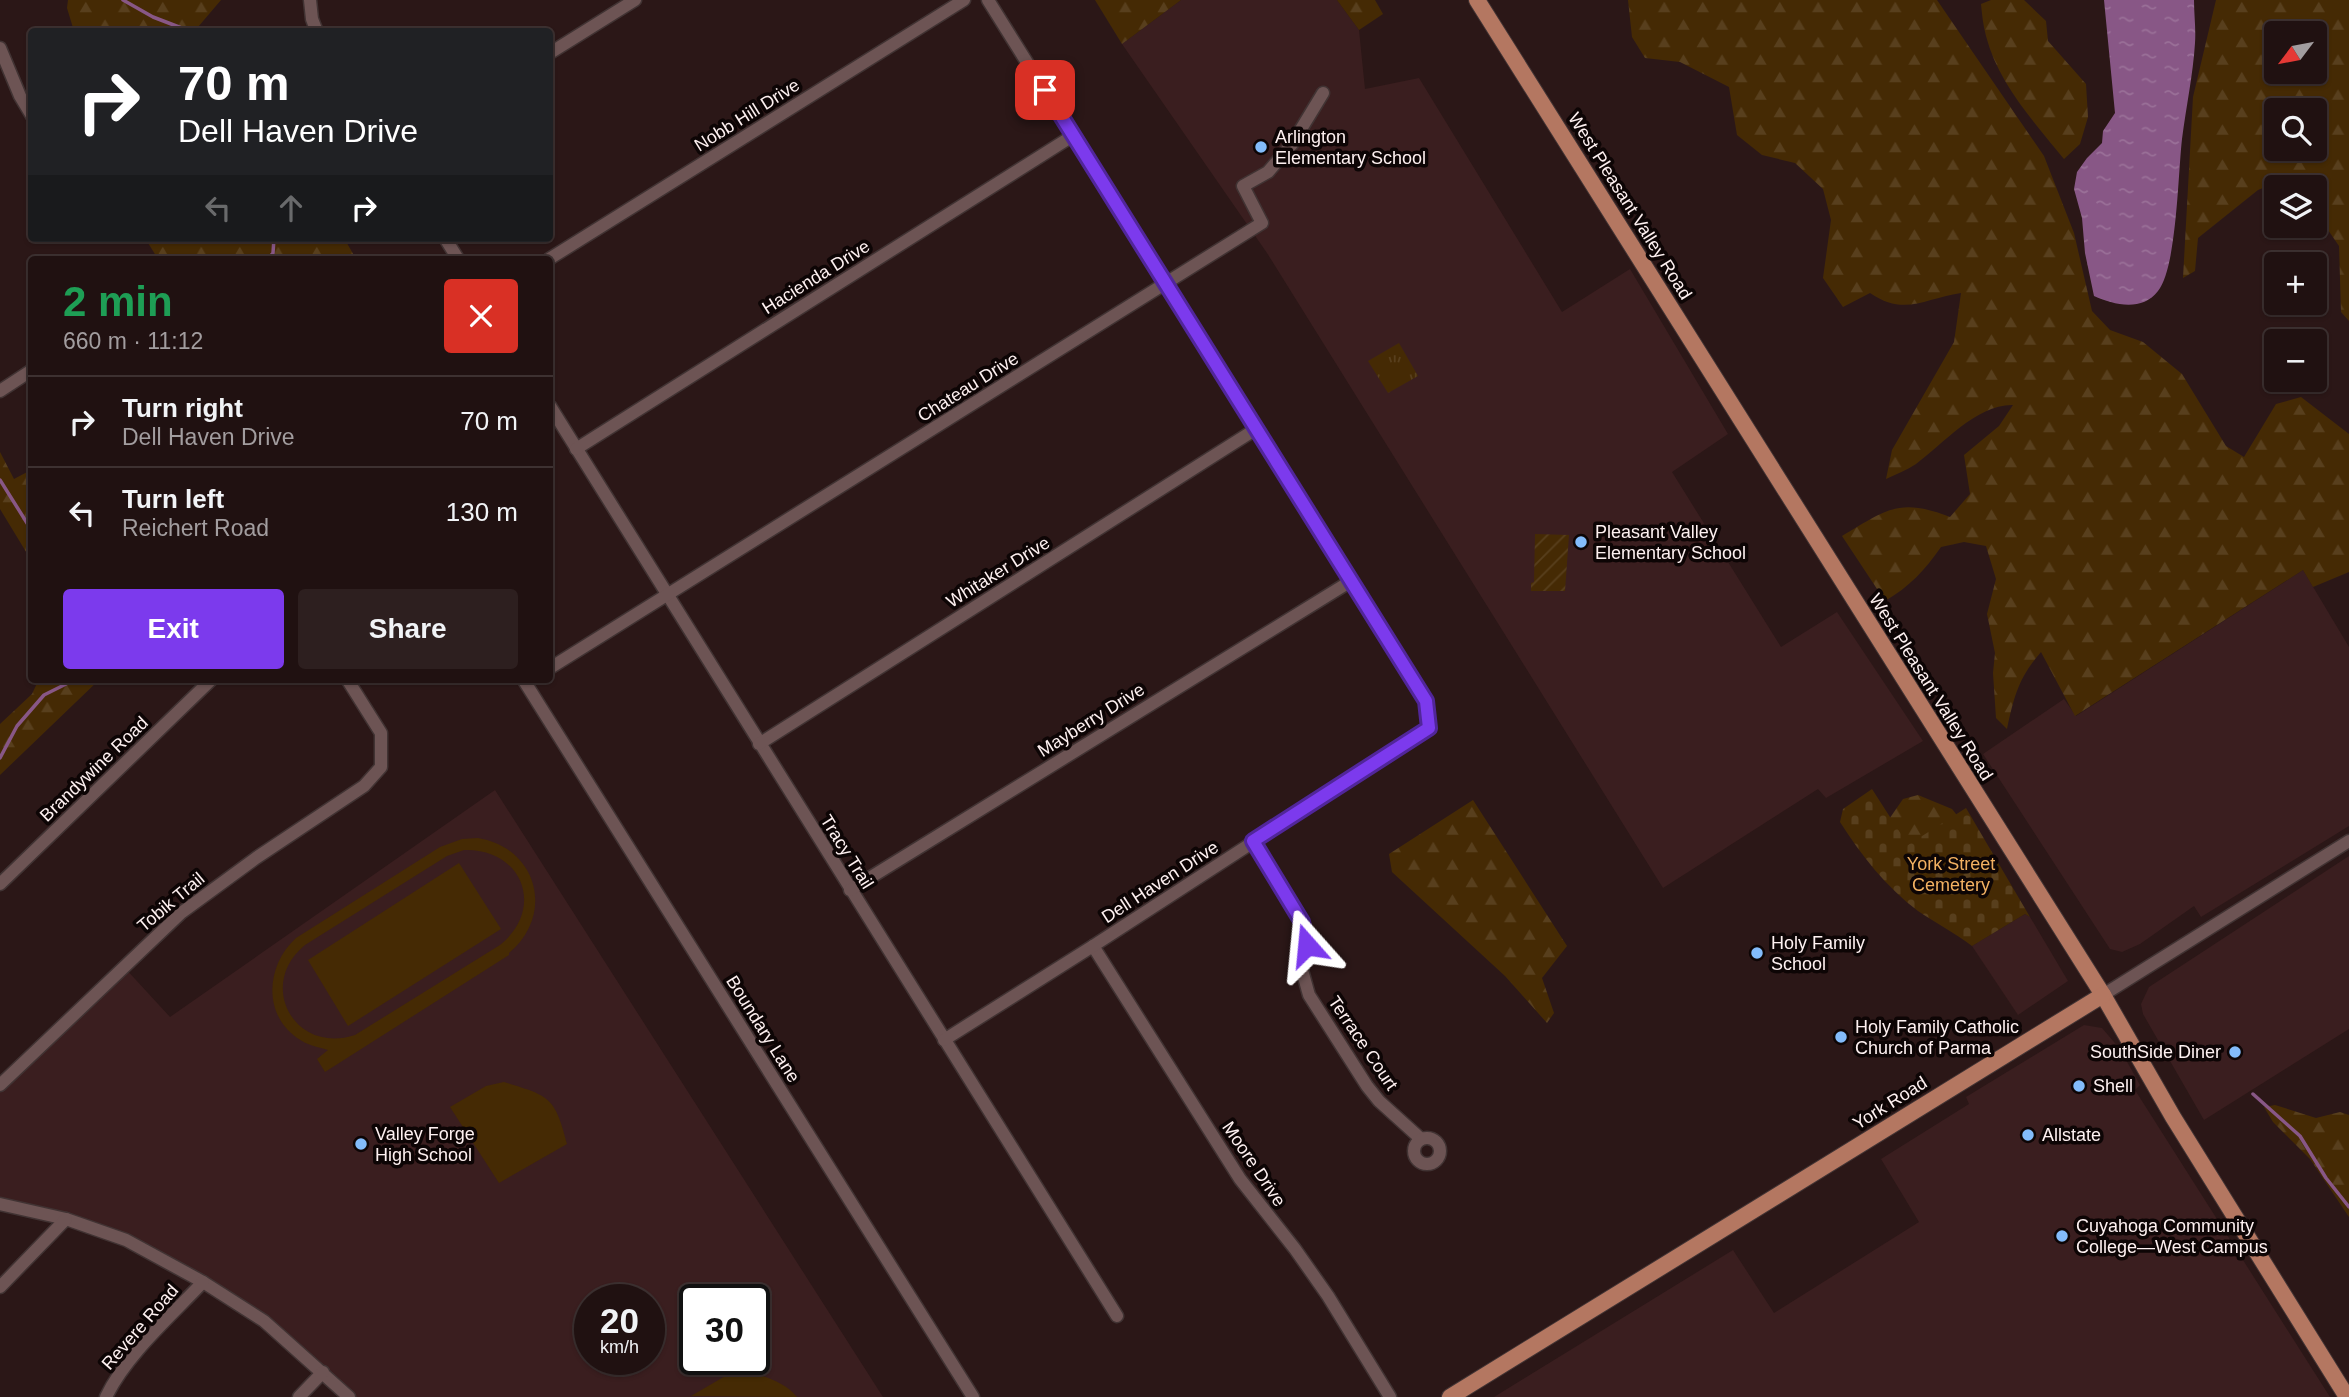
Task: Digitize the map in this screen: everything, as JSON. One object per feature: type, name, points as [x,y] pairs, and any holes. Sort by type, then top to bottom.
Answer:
[{"type":"main road","name":"West Pleasant Valley Road","points":[[1478,0],[2103,995],[2173,1117],[2347,1397]]},
{"type":"main road","name":"York Road","points":[[1450,1397],[2103,995]]},
{"type":"street","points":[[553,52],[635,0]]},
{"type":"street","name":"Nobb Hill Drive","points":[[553,257],[964,0]]},
{"type":"street","points":[[988,0],[1351,581]]},
{"type":"street","points":[[309,1],[315,28]]},
{"type":"street","points":[[0,48],[28,109]]},
{"type":"street","name":"Chateau Drive","points":[[553,666],[1262,223],[1243,186],[1268,172],[1292,144],[1323,93]]},
{"type":"street","name":"Hacienda Drive","points":[[576,449],[1074,135]]},
{"type":"street","points":[[0,391],[28,373]]},
{"type":"street","name":"Tracy Trail","points":[[553,411],[1117,1316]]},
{"type":"street","name":"Whitaker Drive","points":[[760,744],[1256,429]]},
{"type":"street","name":"Dell Haven Drive","points":[[944,1040],[1429,728],[1426,701],[1351,581]]},
{"type":"street","name":"Mayberry Drive","points":[[850,890],[1351,581]]},
{"type":"street","name":"Brandywine Road","points":[[0,884],[208,683]]},
{"type":"street","name":"Tobik Trail","points":[[0,1085],[181,913],[256,858],[363,786],[381,767],[381,733],[350,683]]},
{"type":"street","name":"Boundary Lane","points":[[529,683],[973,1397]]},
{"type":"street","name":"Terrace Court","points":[[1253,841],[1302,922],[1307,945],[1303,970],[1309,995],[1367,1086],[1379,1101],[1421,1139]]},
{"type":"street","name":"York Road","points":[[2103,995],[2349,841]]},
{"type":"street","name":"Moore Drive","points":[[1093,946],[1240,1179],[1315,1277],[1391,1397]]},
{"type":"street","points":[[0,1204],[66,1219],[127,1240],[203,1282],[264,1321],[349,1397]]},
{"type":"street","points":[[0,1287],[66,1219]]},
{"type":"street","name":"Revere Road","points":[[106,1397],[145,1344],[203,1282]]},
{"type":"street","points":[[299,1397],[323,1372]]},
{"type":"shaded area","name":"Pleasant Valley Elementary School","points":[[1181,0],[1337,0],[1359,30],[1365,89],[1419,78],[1562,312],[1630,269],[1728,434],[1672,472],[1781,647],[1837,612],[1923,741],[1826,798],[1818,789],[1663,888],[1267,253],[1122,44]]},
{"type":"shaded area","points":[[2303,570],[2349,647],[2349,826],[2201,917],[2194,906],[2140,944],[2122,952],[2110,949],[1983,754],[2064,699],[2076,716]]},
{"type":"shaded area","name":"Valley Forge High School","points":[[495,790],[883,1397],[349,1397],[264,1321],[126,1240],[0,1204],[0,1085],[124,967],[170,1017]]},
{"type":"shaded area","points":[[2349,856],[2349,1029],[2204,1120],[2143,1014],[2141,1004],[2149,987]]},
{"type":"shaded area","points":[[2025,914],[2030,917],[2068,981],[2018,1015],[1972,946]]},
{"type":"shaded area","name":"Cuyahoga Community College—West Campus","points":[[2084,1025],[2102,1028],[2120,1049],[2140,1085],[2135,1090],[2330,1397],[1494,1397],[1733,1250],[1774,1313],[1919,1222],[1881,1159],[1969,1104],[1966,1097]]},
{"type":"green space","points":[[68,0],[221,0],[198,28],[73,28],[67,8]]},
{"type":"green space","points":[[1095,0],[1181,0],[1122,44]]},
{"type":"green space","points":[[1337,0],[1375,0],[1383,14],[1359,30]]},
{"type":"green space","points":[[1628,0],[1937,0],[2044,156],[2074,233],[2092,311],[2110,330],[2143,342],[2182,374],[2226,446],[2244,457],[2276,404],[2301,397],[2349,434],[2349,572],[2313,587],[2303,570],[2075,716],[2041,652],[2018,687],[2007,729],[1996,718],[1993,673],[1995,653],[1987,614],[1996,579],[1986,546],[1964,542],[1941,547],[1916,577],[1885,601],[1842,536],[1893,509],[1918,508],[1950,517],[1970,494],[1964,455],[1999,426],[2013,405],[1986,411],[1961,427],[1916,464],[1886,479],[1892,450],[1954,342],[1961,293],[1905,305],[1882,300],[1870,293],[1843,307],[1823,278],[1831,220],[1823,189],[1795,163],[1762,155],[1737,135],[1729,87],[1680,62],[1645,58],[1632,37]]},
{"type":"green space","points":[[1991,0],[2024,0],[2046,21],[2048,41],[2086,84],[2088,117],[2080,144],[2064,159],[2018,101],[1999,70],[1986,36],[1982,16],[1981,4]]},
{"type":"green space","points":[[2216,0],[2349,0],[2349,321],[2341,312],[2339,246],[2327,228],[2327,175],[2264,175],[2264,188],[2198,238],[2195,271],[2183,278],[2193,97]]},
{"type":"green space","points":[[147,242],[346,242],[354,256],[156,256]]},
{"type":"green space","points":[[1399,343],[1418,376],[1388,393],[1368,361]]},
{"type":"green space","points":[[0,452],[14,479],[28,472],[28,555],[0,509]]},
{"type":"green space","points":[[1535,534],[1569,535],[1565,591],[1531,591],[1531,583],[1534,582]]},
{"type":"green space","points":[[37,683],[96,683],[0,775],[0,724],[32,694]]},
{"type":"green space","name":"York Street Cemetery","points":[[1872,789],[1908,845],[1966,808],[2030,917],[2025,914],[1972,946],[1906,902],[1875,870],[1840,822],[1843,809]]},
{"type":"green space","points":[[1918,795],[1952,809],[1964,824],[1965,920],[1885,825],[1903,799]]},
{"type":"green space","points":[[1473,800],[1567,946],[1542,978],[1554,1013],[1547,1023],[1505,976],[1392,872],[1389,854]]},
{"type":"green space","points":[[478,838],[498,844],[515,855],[526,869],[533,885],[535,903],[532,920],[523,938],[509,955],[325,1072],[317,1059],[328,1050],[305,1043],[289,1031],[274,1006],[272,991],[278,963],[296,938],[440,847],[462,839]],"holes":[[[464,850],[484,852],[501,859],[513,869],[521,883],[524,898],[522,914],[514,930],[500,945],[355,1035],[334,1039],[315,1035],[300,1026],[289,1012],[283,996],[284,979],[291,961],[305,945],[447,856]]]},
{"type":"green space","points":[[459,863],[501,929],[348,1026],[308,960]]},
{"type":"green space","points":[[504,1082],[548,1100],[558,1116],[567,1144],[499,1183],[450,1107],[486,1086]]},
{"type":"green space","points":[[2275,1105],[2316,1118],[2340,1112],[2349,1115],[2349,1217],[2310,1159],[2273,1122],[2264,1107]]},
{"type":"green space","points":[[727,1375],[761,1375],[780,1383],[797,1397],[691,1396]]},
{"type":"water","points":[[2104,0],[2194,0],[2194,55],[2169,262],[2158,291],[2144,302],[2128,305],[2094,296],[2085,253],[2082,218],[2074,189],[2077,172],[2102,143],[2103,131],[2115,113]]},
{"type":"waterway","points":[[123,0],[153,17],[182,28]]},
{"type":"waterway","points":[[270,256],[274,242]]},
{"type":"waterway","points":[[0,480],[28,525]]},
{"type":"waterway","points":[[0,758],[17,726],[44,695],[68,683]]},
{"type":"waterway","points":[[2253,1094],[2300,1136],[2326,1178],[2349,1207]]},
{"type":"place","name":"Arlington Elementary School","points":[[1261,147]]},
{"type":"place","name":"Pleasant Valley Elementary School","points":[[1581,542]]},
{"type":"place","name":"Holy Family School","points":[[1757,953]]},
{"type":"place","name":"Holy Family Catholic Church of Parma","points":[[1841,1037]]},
{"type":"place","name":"SouthSide Diner","points":[[2235,1052]]},
{"type":"place","name":"Shell","points":[[2079,1086]]},
{"type":"place","name":"Allstate","points":[[2028,1135]]},
{"type":"place","name":"Valley Forge High School","points":[[361,1144]]},
{"type":"place","name":"Cuyahoga Community College—West Campus","points":[[2062,1236]]},
{"type":"route","points":[[1045,90],[1426,701],[1429,728],[1416,739],[1253,841],[1302,922],[1307,945]]}]
